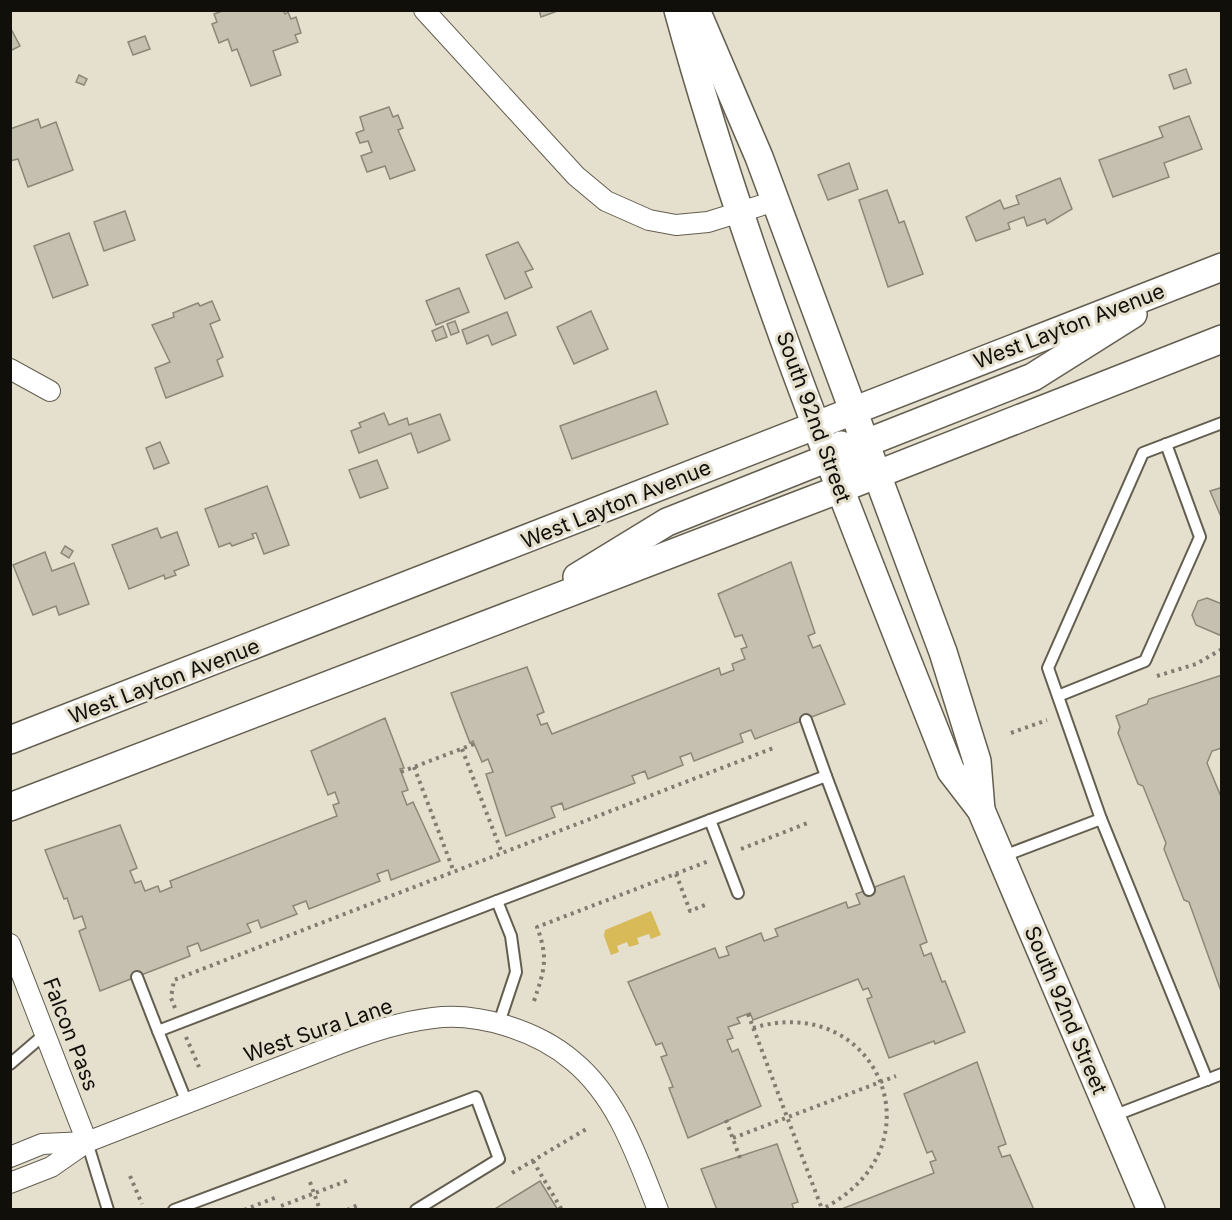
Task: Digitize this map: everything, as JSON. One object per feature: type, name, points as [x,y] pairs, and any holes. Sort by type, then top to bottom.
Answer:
[{"type":"main road","name":"South 92nd Street","points":[[678,10],[738,212],[828,458],[951,771],[981,810],[1088,1066],[1112,1116],[1151,1209]]},
{"type":"main road","name":"South 92nd Street","points":[[696,10],[743,116],[943,652],[973,750],[981,810]]},
{"type":"main road","name":"West Layton Avenue","points":[[10,740],[1221,267]]},
{"type":"main road","points":[[840,489],[846,466],[866,443],[1033,377],[1185,281]]},
{"type":"main road","points":[[10,807],[840,489],[1221,339]]},
{"type":"main road","points":[[523,611],[667,522],[828,458],[843,443],[854,410]]},
{"type":"street","points":[[424,10],[576,176],[606,201],[649,220],[675,225],[708,222],[775,201]]},
{"type":"street","points":[[10,369],[50,391]]},
{"type":"street","name":"Falcon Pass","points":[[10,944],[87,1142]]},
{"type":"street","name":"West Sura Lane","points":[[10,1183],[51,1167],[87,1142],[380,1029],[434,1018],[469,1018],[499,1023],[533,1037],[573,1061],[607,1098],[630,1139],[658,1209]]},
{"type":"street","name":"West Sura Lane","points":[[10,1157],[42,1144],[87,1142]]},
{"type":"lane","points":[[1207,1080],[1101,819],[1048,668],[1143,453],[1221,423]]},
{"type":"lane","points":[[1058,696],[1145,661],[1200,537],[1166,444]]},
{"type":"lane","points":[[806,720],[868,890]]},
{"type":"lane","points":[[158,1031],[826,776]]},
{"type":"lane","points":[[1001,857],[1101,819]]},
{"type":"lane","points":[[710,820],[738,893]]},
{"type":"lane","points":[[497,901],[511,936],[516,972],[499,1023]]},
{"type":"lane","points":[[137,977],[187,1103]]},
{"type":"lane","points":[[10,1064],[46,1033]]},
{"type":"lane","points":[[1112,1116],[1221,1074]]},
{"type":"lane","points":[[174,1209],[476,1097],[500,1159],[416,1209]]},
{"type":"lane","points":[[87,1142],[108,1209]]},
{"type":"path","points":[[1011,734],[1064,713]]},
{"type":"path","points":[[401,772],[474,744]]},
{"type":"path","points":[[173,1004],[171,998],[174,980],[776,747]]},
{"type":"path","points":[[462,749],[502,853]]},
{"type":"path","points":[[414,767],[454,872]]},
{"type":"path","points":[[738,850],[810,822]]},
{"type":"path","points":[[534,1001],[545,967],[546,955],[537,927],[710,861]]},
{"type":"path","points":[[676,874],[690,911],[705,905]]},
{"type":"path","points":[[748,1014],[753,1028],[788,1118],[822,1209],[842,1199],[859,1185],[875,1164],[884,1143],[887,1121],[881,1082],[863,1055],[850,1042],[833,1031],[812,1023],[790,1020],[753,1028]]},
{"type":"path","points":[[186,1036],[199,1067]]},
{"type":"path","points":[[733,1138],[896,1076]]},
{"type":"path","points":[[726,1120],[740,1158]]},
{"type":"path","points":[[502,1179],[588,1128]]},
{"type":"path","points":[[533,1161],[562,1209]]},
{"type":"path","points":[[130,1176],[142,1204]]},
{"type":"path","points":[[281,1206],[349,1180]]},
{"type":"path","points":[[310,1182],[320,1209]]},
{"type":"path","points":[[244,1209],[277,1197]]},
{"type":"path","points":[[347,1209],[358,1205]]},
{"type":"shaded area","points":[[651,911],[661,935],[651,939],[649,934],[637,938],[639,944],[629,947],[627,942],[617,946],[619,952],[611,955],[604,936],[605,930]]},
{"type":"building","points":[[225,10],[283,10],[285,14],[288,12],[291,19],[296,17],[301,33],[295,35],[298,42],[273,51],[281,75],[251,86],[237,49],[232,51],[228,39],[219,43],[212,24],[217,22],[214,14]]},
{"type":"building","points":[[539,10],[560,10],[541,17]]},
{"type":"building","points":[[10,27],[20,46],[10,51]]},
{"type":"building","points":[[145,36],[150,49],[133,55],[128,42]]},
{"type":"building","points":[[1186,69],[1191,83],[1174,89],[1169,75]]},
{"type":"building","points":[[79,75],[87,79],[84,85],[76,82]]},
{"type":"building","points":[[389,107],[393,117],[398,115],[403,128],[398,130],[415,170],[390,179],[385,166],[367,172],[361,156],[372,152],[368,141],[360,143],[356,133],[364,130],[360,117]]},
{"type":"building","points":[[1189,116],[1202,149],[1164,163],[1169,177],[1113,197],[1099,160],[1163,137],[1159,127]]},
{"type":"building","points":[[38,119],[41,128],[56,122],[73,170],[28,187],[18,159],[10,161],[10,129]]},
{"type":"building","points":[[849,163],[858,189],[828,200],[818,175]]},
{"type":"building","points":[[1060,178],[1072,209],[1047,224],[1045,219],[1027,226],[1024,217],[1008,223],[1010,229],[976,241],[966,217],[1000,200],[1004,209],[1019,204],[1016,196]]},
{"type":"building","points":[[887,190],[899,223],[904,221],[923,274],[888,287],[859,200]]},
{"type":"building","points":[[125,211],[135,240],[104,251],[94,222]]},
{"type":"building","points":[[69,233],[88,285],[53,298],[34,246]]},
{"type":"building","points":[[518,242],[533,269],[525,272],[532,287],[505,299],[486,255]]},
{"type":"building","points":[[459,288],[469,312],[436,325],[426,301]]},
{"type":"building","points":[[212,301],[220,320],[210,324],[223,357],[217,360],[223,376],[166,398],[155,368],[170,362],[152,325],[174,317],[173,313],[198,303],[200,306]]},
{"type":"building","points":[[591,311],[608,349],[574,364],[557,327]]},
{"type":"building","points":[[507,312],[516,335],[492,345],[488,335],[467,344],[462,330]]},
{"type":"building","points":[[455,321],[459,332],[451,335],[447,324]]},
{"type":"building","points":[[443,326],[447,337],[436,341],[432,331]]},
{"type":"building","points":[[656,391],[668,424],[572,459],[560,426]]},
{"type":"building","points":[[384,413],[389,425],[407,418],[409,425],[440,414],[450,440],[418,453],[411,433],[359,453],[351,431],[361,427],[359,423]]},
{"type":"building","points":[[160,442],[169,463],[154,469],[146,448]]},
{"type":"building","points":[[377,460],[388,488],[360,498],[349,470]]},
{"type":"building","points":[[1222,484],[1222,519],[1210,491],[1220,488]]},
{"type":"building","points":[[267,486],[289,545],[264,554],[256,533],[252,534],[254,538],[232,546],[230,543],[219,547],[205,509]]},
{"type":"building","points":[[157,528],[161,538],[177,532],[189,565],[174,571],[176,575],[165,579],[164,575],[129,589],[112,545]]},
{"type":"building","points":[[65,546],[73,551],[69,558],[61,553]]},
{"type":"building","points":[[45,552],[52,571],[74,563],[89,604],[59,615],[56,606],[33,615],[13,565]]},
{"type":"building","points":[[791,562],[815,633],[808,636],[813,648],[820,645],[845,704],[755,739],[751,730],[740,734],[743,742],[694,761],[691,753],[680,757],[683,765],[648,779],[645,771],[632,776],[635,783],[564,810],[562,803],[551,807],[555,817],[506,836],[486,774],[493,772],[488,759],[482,762],[473,741],[470,743],[451,693],[527,667],[544,712],[537,715],[541,725],[547,723],[552,734],[719,668],[721,675],[734,670],[732,664],[745,659],[741,649],[747,647],[742,635],[735,637],[718,594]]},
{"type":"building","points":[[1207,598],[1222,604],[1222,636],[1196,625],[1192,615],[1198,601]]},
{"type":"building","points":[[1222,675],[1222,748],[1212,751],[1207,763],[1222,799],[1222,994],[1189,902],[1184,900],[1164,849],[1166,843],[1143,786],[1138,784],[1118,733],[1120,727],[1116,716],[1147,704],[1149,699]]},
{"type":"building","points":[[385,718],[404,768],[400,769],[408,790],[402,792],[407,805],[413,802],[440,861],[391,880],[388,870],[377,874],[380,881],[309,909],[306,901],[293,906],[297,914],[261,928],[258,920],[247,924],[251,932],[201,951],[198,943],[187,947],[190,956],[100,991],[79,931],[86,928],[82,916],[74,919],[45,850],[120,825],[137,868],[130,871],[135,883],[141,881],[145,891],[158,886],[160,892],[172,887],[170,881],[337,816],[333,805],[339,803],[335,792],[328,795],[311,751]]},
{"type":"building","points":[[904,876],[927,942],[920,945],[924,956],[931,953],[965,1032],[889,1058],[867,999],[872,997],[868,988],[863,990],[858,979],[753,1020],[750,1013],[737,1018],[740,1023],[728,1027],[733,1038],[727,1040],[732,1052],[738,1049],[761,1106],[688,1138],[669,1088],[673,1087],[661,1057],[667,1055],[662,1043],[656,1045],[628,982],[715,948],[719,958],[729,955],[726,947],[761,933],[764,941],[778,936],[775,929],[846,902],[848,908],[860,904],[856,894]]},
{"type":"building","points":[[977,1062],[1006,1144],[998,1147],[1002,1157],[1010,1155],[1034,1210],[839,1210],[934,1173],[930,1162],[936,1160],[932,1151],[927,1153],[904,1094]]},
{"type":"building","points":[[777,1144],[798,1202],[792,1204],[794,1210],[717,1210],[701,1169]]},
{"type":"building","points":[[540,1181],[558,1210],[493,1210]]}]
